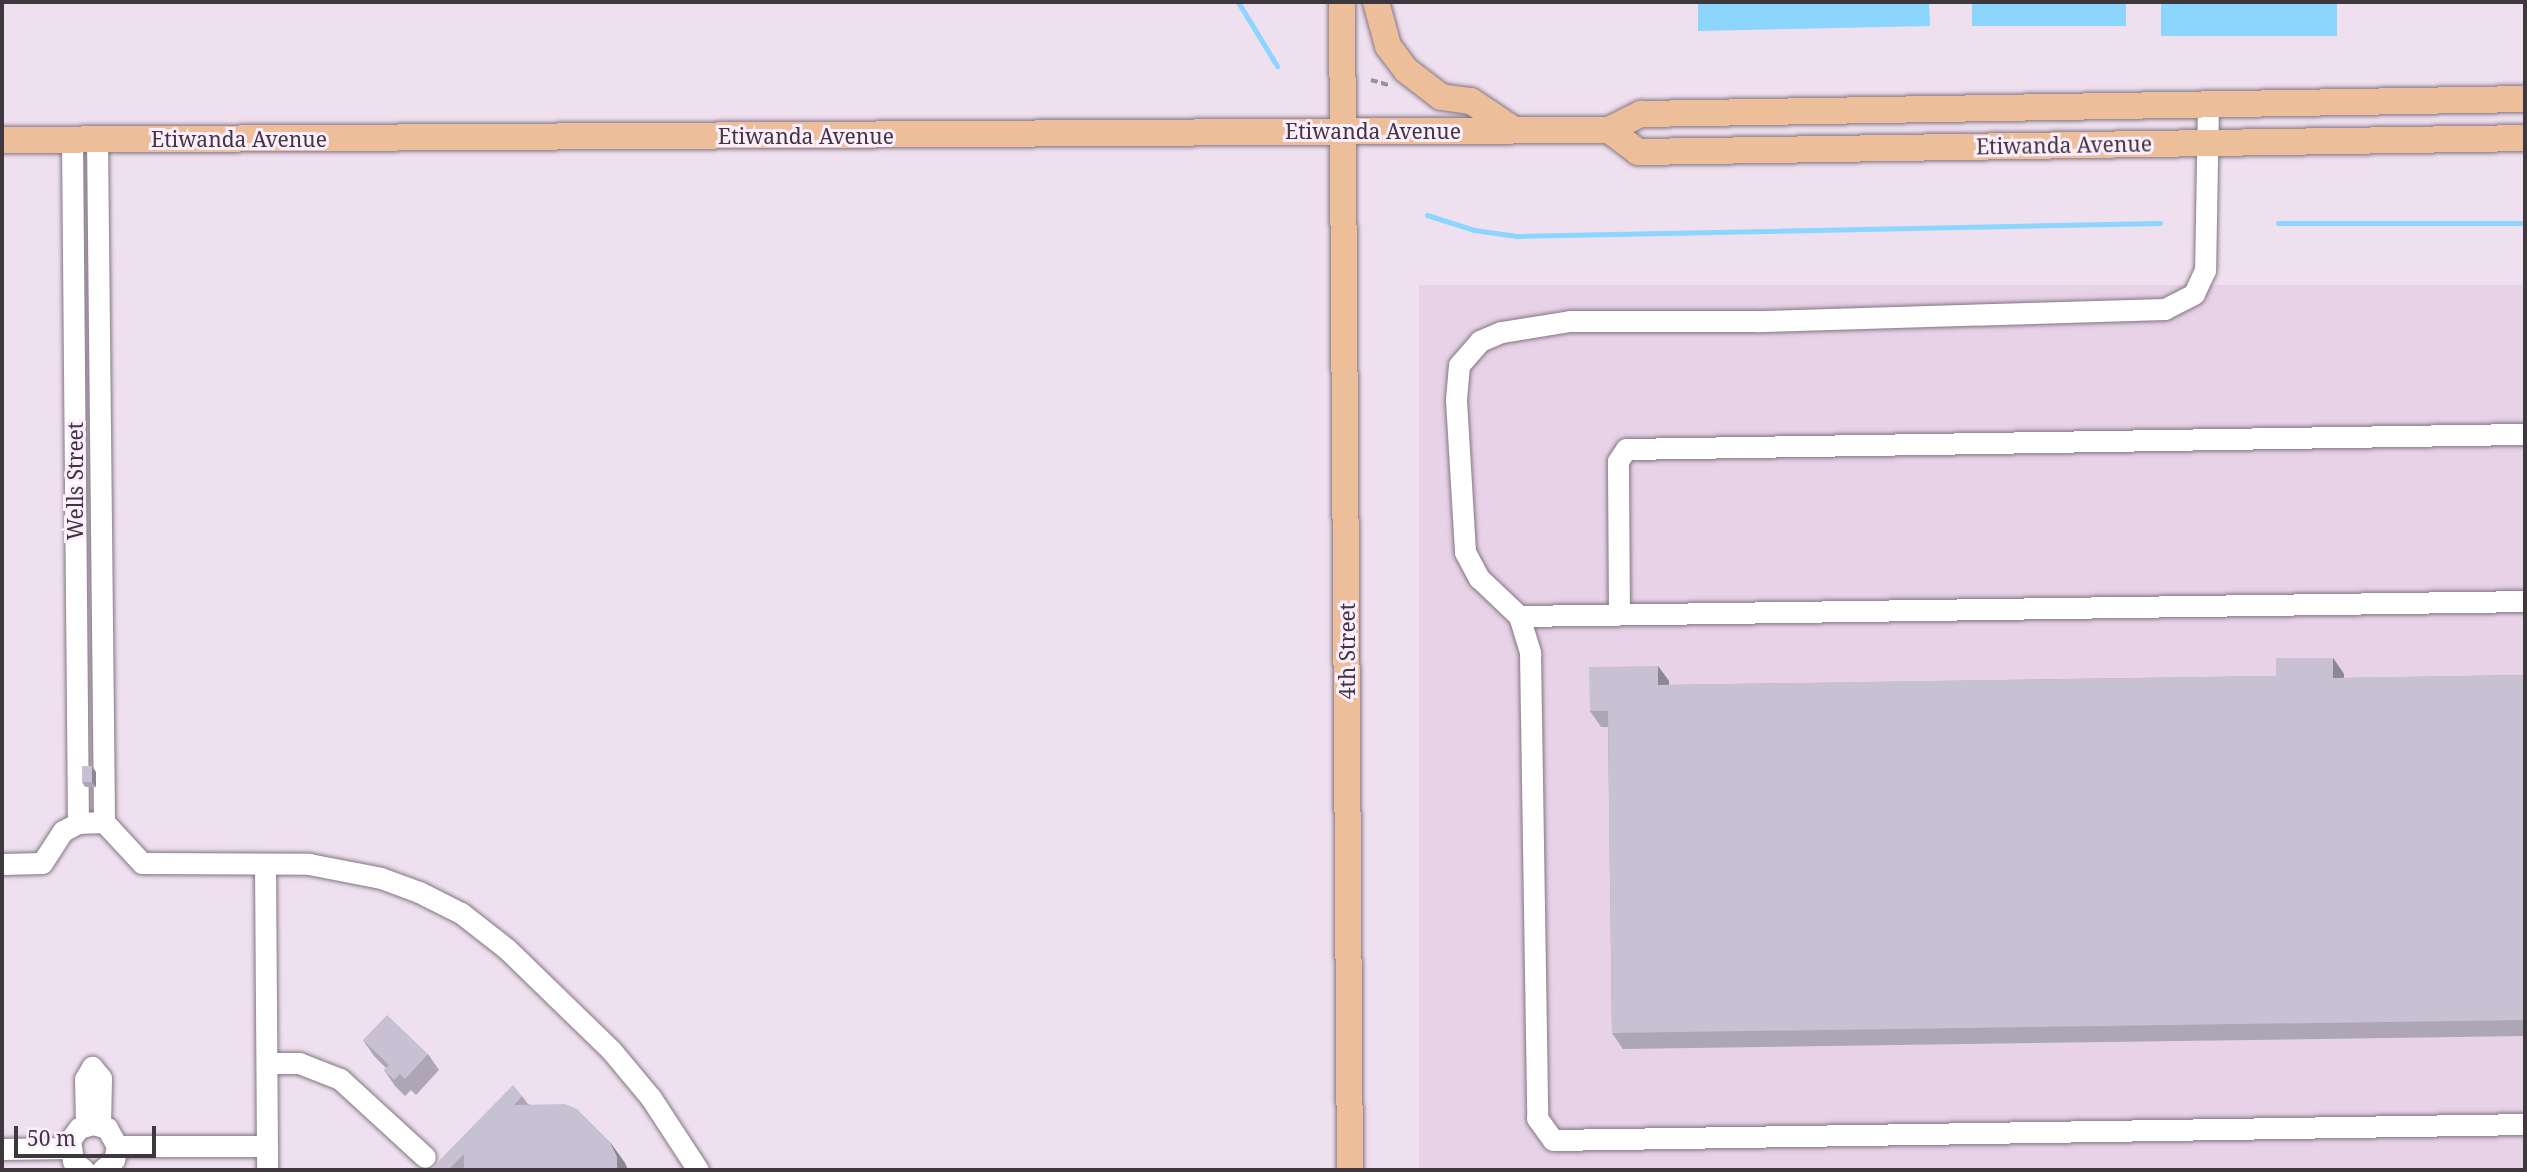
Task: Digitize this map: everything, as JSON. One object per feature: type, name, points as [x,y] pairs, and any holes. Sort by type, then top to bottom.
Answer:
[{"type":"main road","name":"4th Street","points":[[1342,2],[1350,1170]]},
{"type":"main road","points":[[1376,2],[1388,46],[1406,70],[1441,97],[1471,101],[1514,130]]},
{"type":"main road","name":"Etiwanda Avenue","points":[[2,140],[1609,130],[1641,114],[2525,99]]},
{"type":"main road","name":"Etiwanda Avenue","points":[[1609,130],[1638,152],[2525,138]]},
{"type":"lane","points":[[2208,104],[2205,270],[2193,294],[2165,309],[1756,321],[1570,321],[1501,332],[1480,341],[1459,365],[1456,400],[1465,552],[1479,578],[1519,615],[1530,653],[1538,1118],[1553,1140],[2525,1124]]},
{"type":"lane","name":"Wells Street","points":[[84,139],[104,822]]},
{"type":"lane","name":"Wells Street","points":[[78,822],[84,139]]},
{"type":"lane","points":[[1619,614],[1618,461],[1626,449],[2525,434]]},
{"type":"lane","points":[[1519,615],[2525,601]]},
{"type":"lane","points":[[2,864],[42,863],[63,831],[78,822],[104,822],[142,863],[309,864],[381,878],[461,913],[507,949],[611,1051],[651,1098],[698,1170]]},
{"type":"lane","points":[[265,864],[267,1170]]},
{"type":"lane","points":[[267,1063],[299,1063],[340,1079],[425,1157]]},
{"type":"lane","points":[[84,1170],[73,1161],[69,1148],[74,1133],[93,1125],[112,1133],[117,1146],[114,1160],[102,1170]]},
{"type":"lane","points":[[117,1146],[267,1146]]},
{"type":"lane","points":[[2,1149],[69,1148]]},
{"type":"path","points":[[1371,80],[1389,86],[1396,80]]},
{"type":"shaded area","points":[[1419,285],[2525,285],[2525,1170],[1419,1170]]},
{"type":"water","points":[[1698,2],[1929,2],[1930,26],[1698,31]]},
{"type":"water","points":[[1972,2],[2126,2],[2126,26],[1972,26]]},
{"type":"water","points":[[2161,2],[2337,2],[2337,36],[2161,36]]},
{"type":"building","points":[[2276,658],[2333,658],[2333,678],[2525,675],[2525,1020],[1612,1033],[1608,711],[1590,711],[1589,667],[1658,666],[1658,685],[2276,676]]},
{"type":"building","points":[[82,766],[92,766],[92,782],[82,782]]},
{"type":"building","points":[[387,1015],[428,1054],[405,1079],[400,1074],[394,1080],[384,1070],[389,1065],[363,1040]]},
{"type":"building","points":[[513,1085],[522,1096],[514,1105],[565,1104],[577,1109],[610,1142],[617,1157],[617,1170],[464,1170],[464,1154],[448,1170],[430,1170]]},
{"type":"waterway","points":[[1238,2],[1277,66]]},
{"type":"waterway","points":[[1427,215],[1474,230],[1517,236],[2160,223]]},
{"type":"waterway","points":[[2278,223],[2525,223]]}]
